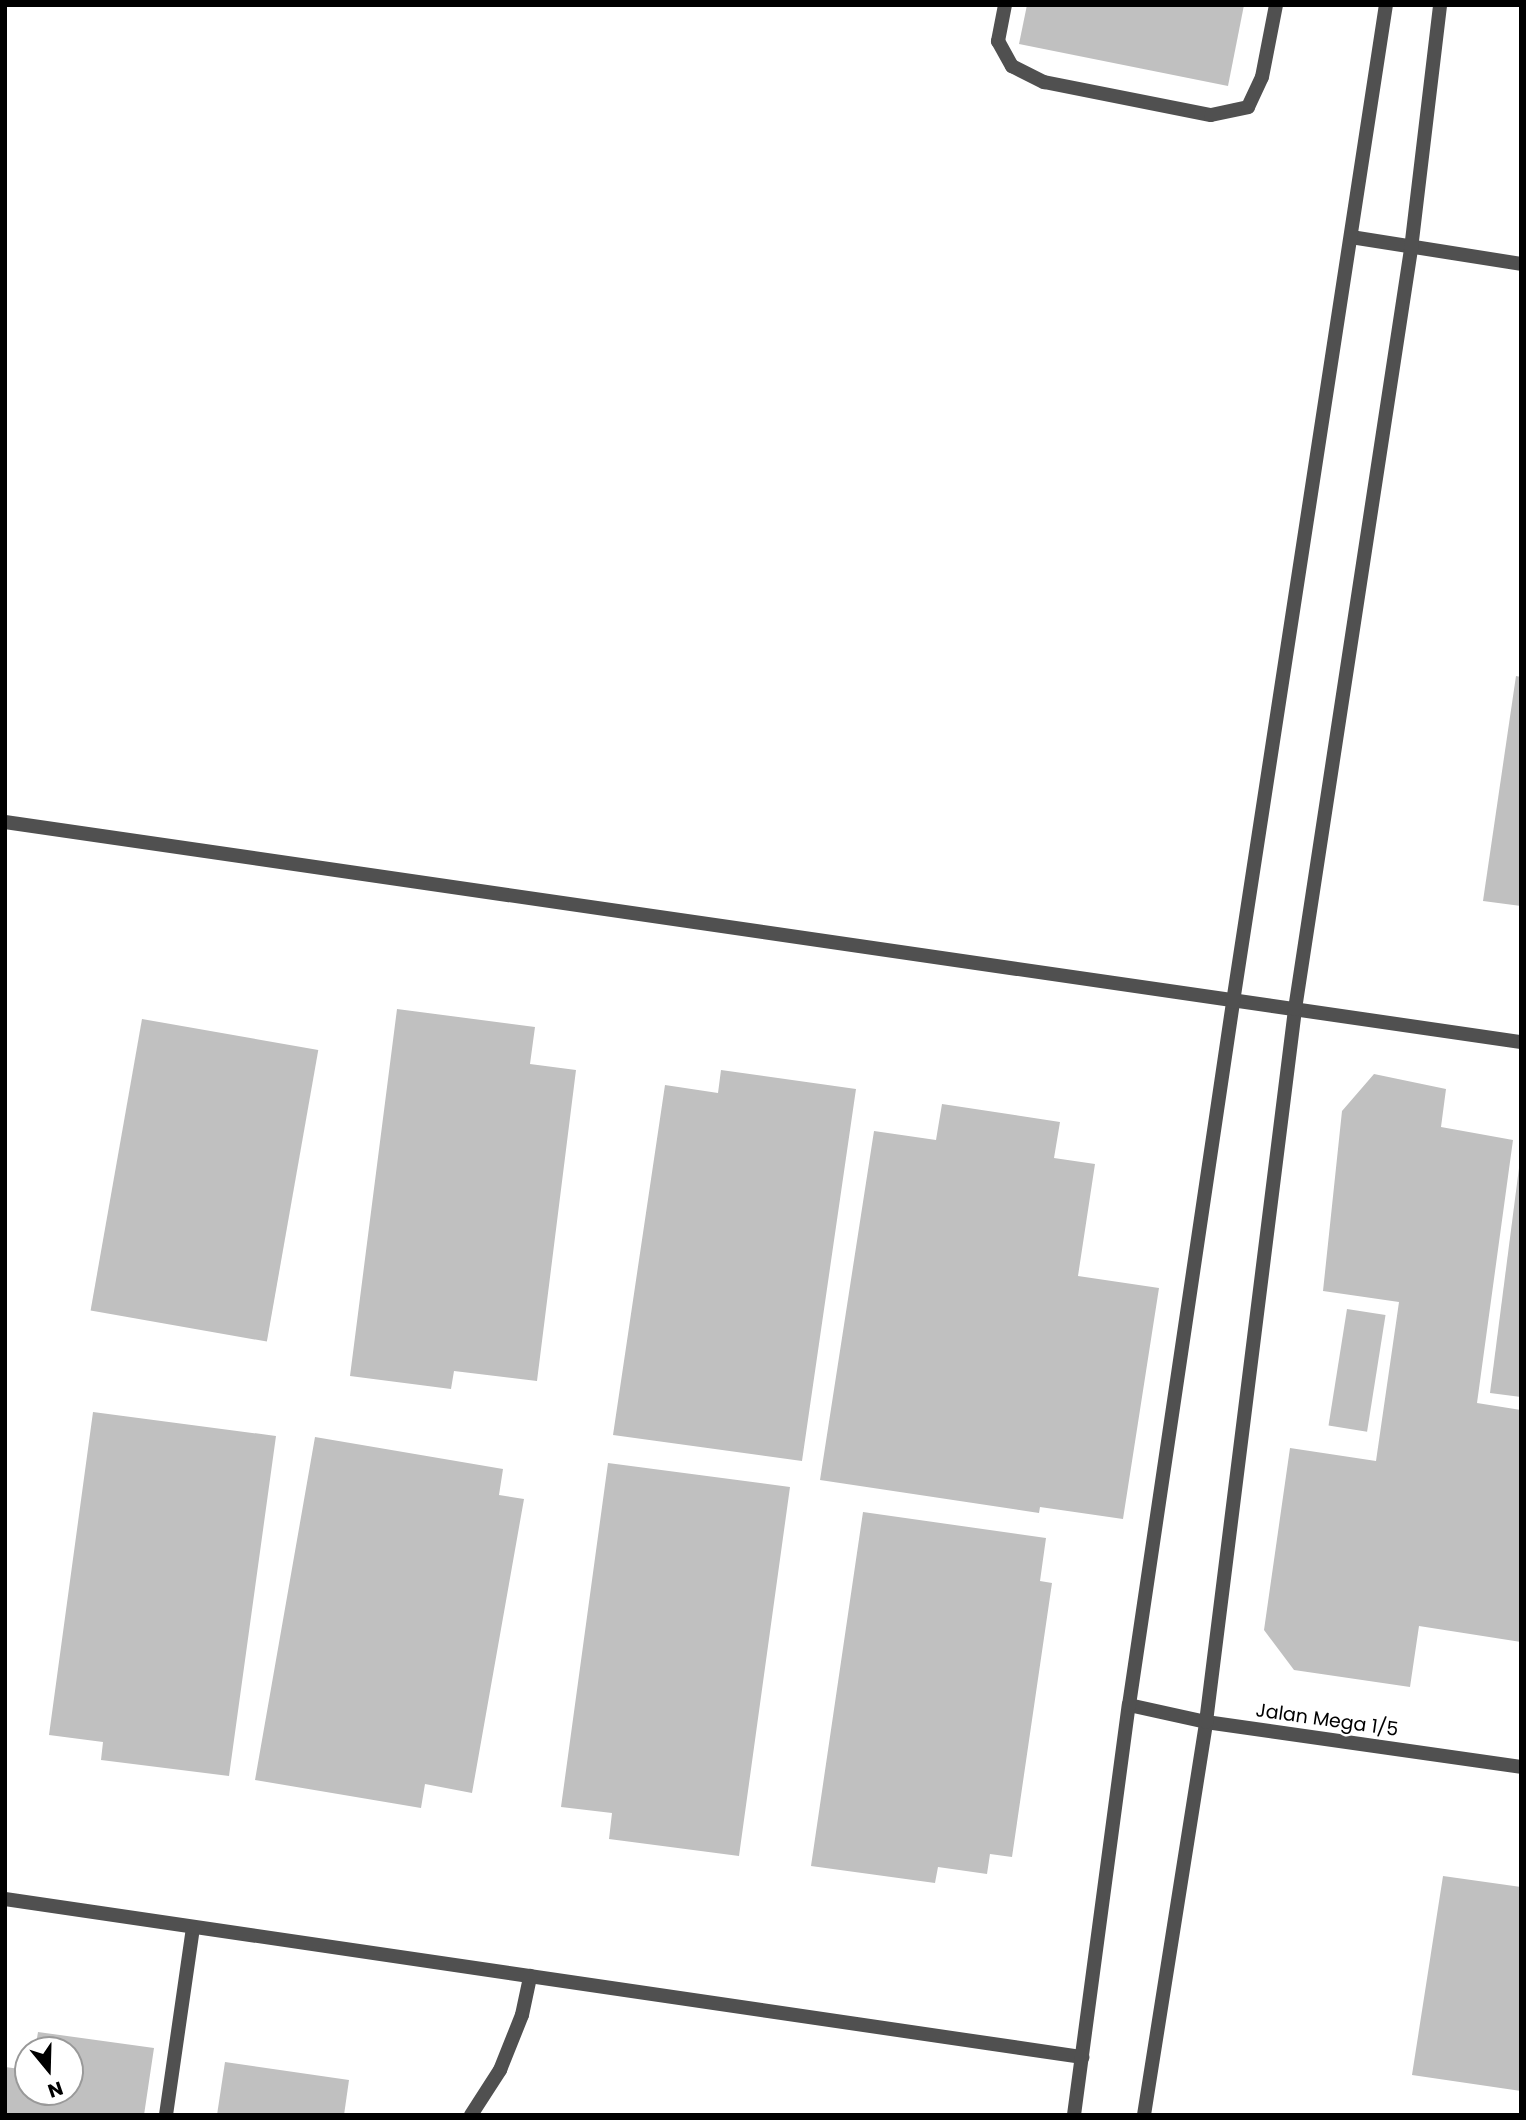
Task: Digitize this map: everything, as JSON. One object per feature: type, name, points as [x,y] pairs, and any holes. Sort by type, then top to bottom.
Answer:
[{"type":"street","points":[[1005,5],[998,41],[1012,66],[1044,82],[1211,115],[1248,107],[1262,77],[1276,5]]},
{"type":"street","points":[[1074,2115],[1129,1705],[1233,1002],[1386,5]]},
{"type":"street","points":[[1144,2115],[1206,1722],[1295,1009],[1411,248],[1440,5]]},
{"type":"street","points":[[1351,237],[1521,264]]},
{"type":"street","points":[[5,822],[1521,1042]]},
{"type":"street","name":"Jalan Mega 1/5","points":[[1129,1705],[1206,1722],[1521,1767]]},
{"type":"street","points":[[5,1899],[1082,2057]]},
{"type":"street","points":[[166,2115],[193,1927]]},
{"type":"street","points":[[471,2115],[500,2070],[522,2015],[530,1976]]},
{"type":"building","points":[[1027,5],[1244,5],[1228,86],[1019,44]]},
{"type":"building","points":[[1516,676],[1521,677],[1521,906],[1483,901]]},
{"type":"building","points":[[397,1009],[535,1027],[530,1064],[576,1070],[537,1381],[454,1371],[451,1389],[350,1376]]},
{"type":"building","points":[[142,1019],[318,1050],[267,1342],[91,1311]]},
{"type":"building","points":[[721,1070],[856,1089],[802,1461],[613,1435],[665,1085],[718,1093]]},
{"type":"building","points":[[1374,1074],[1446,1089],[1441,1127],[1513,1140],[1477,1403],[1521,1410],[1521,1642],[1419,1626],[1410,1687],[1294,1670],[1264,1630],[1290,1448],[1376,1461],[1399,1302],[1323,1291],[1342,1111]]},
{"type":"building","points":[[942,1104],[1060,1122],[1054,1158],[1095,1164],[1078,1276],[1159,1288],[1123,1519],[1040,1507],[1039,1513],[820,1480],[874,1131],[936,1140]]},
{"type":"building","points":[[1521,1168],[1521,1397],[1490,1393]]},
{"type":"building","points":[[1347,1309],[1386,1315],[1367,1432],[1329,1426]]},
{"type":"building","points":[[93,1412],[276,1436],[229,1776],[101,1760],[103,1742],[49,1735]]},
{"type":"building","points":[[315,1437],[503,1469],[499,1495],[524,1499],[472,1793],[425,1784],[421,1808],[255,1780]]},
{"type":"building","points":[[608,1463],[790,1487],[739,1856],[609,1839],[612,1813],[561,1807]]},
{"type":"building","points":[[863,1512],[1046,1538],[1040,1581],[1052,1583],[1012,1857],[990,1854],[987,1874],[938,1867],[935,1883],[811,1866]]},
{"type":"building","points":[[1443,1876],[1521,1887],[1521,2091],[1412,2075]]},
{"type":"building","points":[[38,2032],[67,2036],[37,2036]]},
{"type":"building","points":[[84,2038],[154,2048],[144,2115],[5,2115],[5,2067],[14,2068],[14,2106],[84,2106]]},
{"type":"building","points":[[225,2062],[349,2080],[344,2115],[217,2115]]}]
